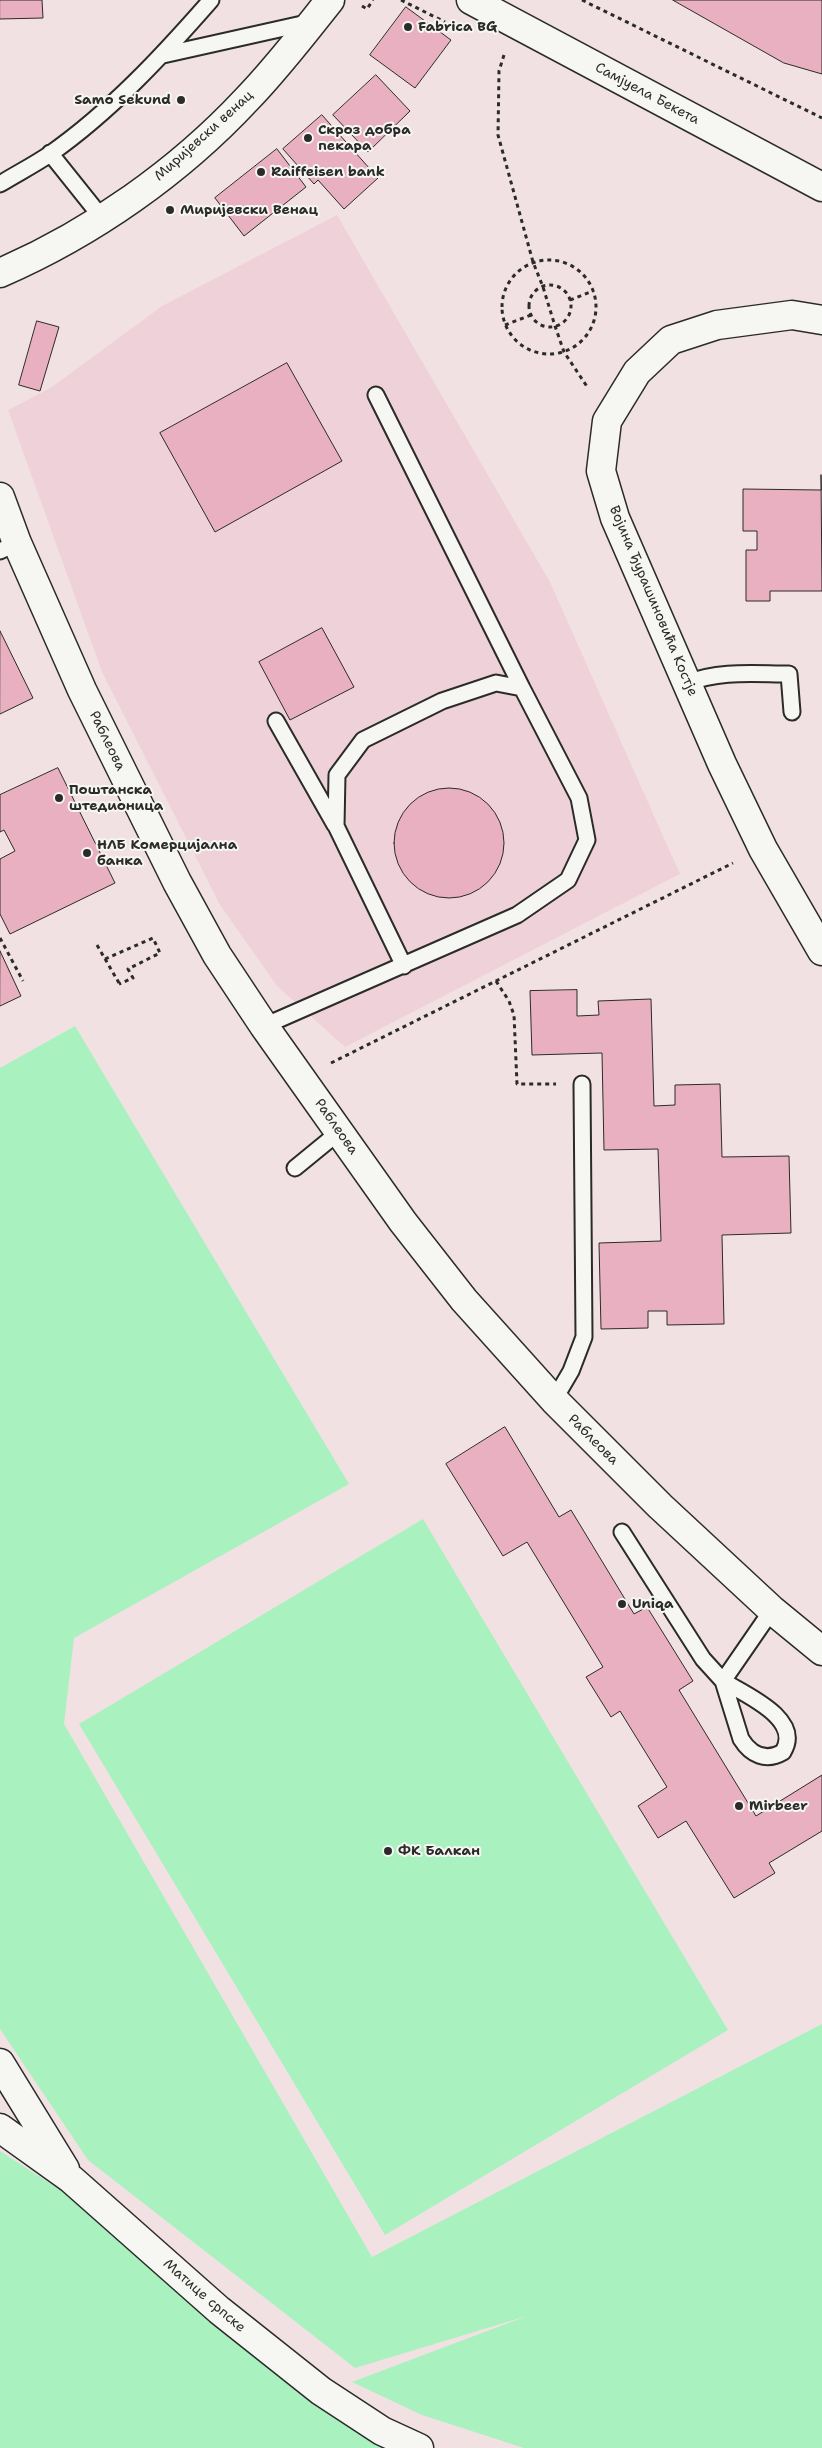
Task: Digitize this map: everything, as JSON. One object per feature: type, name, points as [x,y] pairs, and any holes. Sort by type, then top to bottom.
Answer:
[{"type":"street","name":"Миријевски венац","points":[[0,272],[65,241],[102,218],[150,184],[217,128],[280,63],[330,0]]},
{"type":"street","name":"Самјуела Бекета","points":[[472,0],[822,187]]},
{"type":"street","name":"Војина Ђурашиновића Костје","points":[[822,320],[792,315],[717,325],[671,340],[638,372],[607,421],[601,471],[615,518],[722,764],[763,849],[822,951]]},
{"type":"street","name":"Раблеова","points":[[0,497],[9,547],[177,882],[217,954],[264,1026],[403,1222],[464,1300],[554,1400],[660,1506],[772,1610],[822,1651]]},
{"type":"street","points":[[0,2064],[71,2179]]},
{"type":"street","name":"Матице српске","points":[[0,2128],[71,2179],[219,2310],[321,2391],[382,2432],[420,2448]]},
{"type":"lane","points":[[0,184],[50,154],[87,124],[163,55],[211,0]]},
{"type":"lane","points":[[163,55],[312,22]]},
{"type":"lane","points":[[50,154],[102,218]]},
{"type":"lane","points":[[264,1026],[517,915],[568,880],[587,840],[578,798],[376,395]]},
{"type":"lane","points":[[687,683],[706,676],[723,674],[789,674],[792,712]]},
{"type":"lane","points":[[336,826],[337,775],[363,740],[442,701],[496,683],[522,688]]},
{"type":"lane","points":[[276,722],[336,826],[404,966]]},
{"type":"lane","points":[[554,1400],[571,1371],[584,1337],[582,1084]]},
{"type":"lane","points":[[295,1168],[339,1132]]},
{"type":"lane","points":[[622,1532],[703,1659],[723,1681],[764,1706],[786,1727],[788,1738],[783,1752],[774,1757],[765,1757],[752,1752],[746,1746],[741,1739],[723,1681]]},
{"type":"lane","points":[[723,1681],[772,1610]]},
{"type":"path","points":[[367,9],[373,0]]},
{"type":"path","points":[[582,0],[822,118]]},
{"type":"path","points":[[504,52],[499,71],[498,135],[533,262],[564,352],[591,393]]},
{"type":"path","points":[[555,260],[576,268],[586,278],[593,291],[596,306],[591,327],[577,344],[564,352],[550,354],[536,352],[523,346],[512,337],[505,325],[502,310],[503,294],[509,281],[520,269],[533,262],[555,260]]},
{"type":"path","points":[[556,286],[567,294],[570,300],[571,307],[566,319],[555,326],[541,325],[531,315],[530,301],[537,290],[543,287],[556,286]]},
{"type":"path","points":[[570,300],[593,291]]},
{"type":"path","points":[[505,325],[531,315]]},
{"type":"path","points":[[301,1078],[725,867]]},
{"type":"path","points":[[0,938],[23,981]]},
{"type":"path","points":[[97,945],[119,984],[133,978],[128,969],[160,953],[153,938],[105,959]]},
{"type":"path","points":[[496,981],[509,1000],[514,1015],[517,1084],[582,1084]]},
{"type":"shaded area","points":[[337,215],[550,582],[680,874],[345,1047],[277,986],[220,905],[102,672],[8,410],[52,387],[162,306]]},
{"type":"green space","points":[[75,1026],[349,1484],[74,1638],[64,1724],[372,2257],[822,2024],[822,2448],[524,2448],[422,2415],[352,2382],[527,2316],[355,2368],[88,2160],[0,2029],[0,1068]]},
{"type":"green space","name":"ФК Балкан","points":[[423,1519],[728,2030],[385,2235],[79,1724]]},
{"type":"green space","points":[[0,2151],[85,2206],[404,2448],[0,2448]]},
{"type":"building","points":[[0,0],[42,0],[43,18],[0,19]]},
{"type":"building","points":[[673,0],[822,0],[822,74],[784,63]]},
{"type":"building","points":[[406,7],[451,40],[415,88],[370,55]]},
{"type":"building","points":[[376,75],[410,111],[368,152],[333,115]]},
{"type":"building","points":[[322,115],[378,178],[344,209],[318,180],[314,184],[283,149]]},
{"type":"building","points":[[277,149],[306,187],[244,236],[215,198]]},
{"type":"building","points":[[37,321],[59,327],[40,391],[19,385]]},
{"type":"building","points":[[287,363],[342,461],[215,532],[160,433]]},
{"type":"building","points":[[821,475],[822,591],[770,591],[770,601],[746,601],[746,550],[757,550],[757,531],[743,531],[743,489],[821,490]]},
{"type":"building","points":[[322,628],[354,687],[290,720],[259,662]]},
{"type":"building","points":[[0,631],[33,698],[0,714]]},
{"type":"building","points":[[58,768],[115,883],[10,934],[0,914],[0,859],[15,851],[4,830],[0,832],[0,795]]},
{"type":"building","points":[[449,788],[470,792],[488,804],[500,822],[504,843],[500,864],[488,882],[470,894],[449,898],[428,894],[410,882],[398,864],[394,843],[398,822],[410,804],[428,792]]},
{"type":"building","points":[[0,951],[21,996],[0,1006]]},
{"type":"building","points":[[577,990],[577,1016],[599,1015],[598,1001],[651,999],[654,1106],[675,1105],[675,1085],[720,1084],[722,1157],[789,1156],[791,1233],[722,1235],[724,1324],[667,1325],[667,1311],[648,1311],[648,1328],[601,1329],[599,1243],[661,1241],[658,1149],[604,1150],[602,1053],[532,1055],[530,991]]},
{"type":"building","points":[[505,1427],[559,1517],[571,1510],[634,1614],[647,1607],[693,1681],[679,1690],[756,1816],[822,1775],[822,1831],[769,1863],[775,1873],[734,1898],[686,1821],[658,1838],[638,1806],[667,1787],[620,1711],[611,1717],[586,1677],[603,1667],[527,1542],[503,1556],[446,1464]]},
{"type":"place","name":"Fabrica BG","points":[[408,27]]},
{"type":"place","name":"Samo Sekund","points":[[181,100]]},
{"type":"place","name":"Скроз добра пекара","points":[[308,138]]},
{"type":"place","name":"Raiffeisen bank","points":[[261,172]]},
{"type":"place","name":"Миријевски Венац","points":[[170,210]]},
{"type":"place","name":"Поштанска штедионица","points":[[59,798]]},
{"type":"place","name":"НЛБ Комерцијална банка","points":[[87,853]]},
{"type":"place","name":"Uniqa","points":[[622,1604]]},
{"type":"place","name":"Mirbeer","points":[[739,1806]]},
{"type":"place","name":"ФК Балкан","points":[[388,1851]]}]
